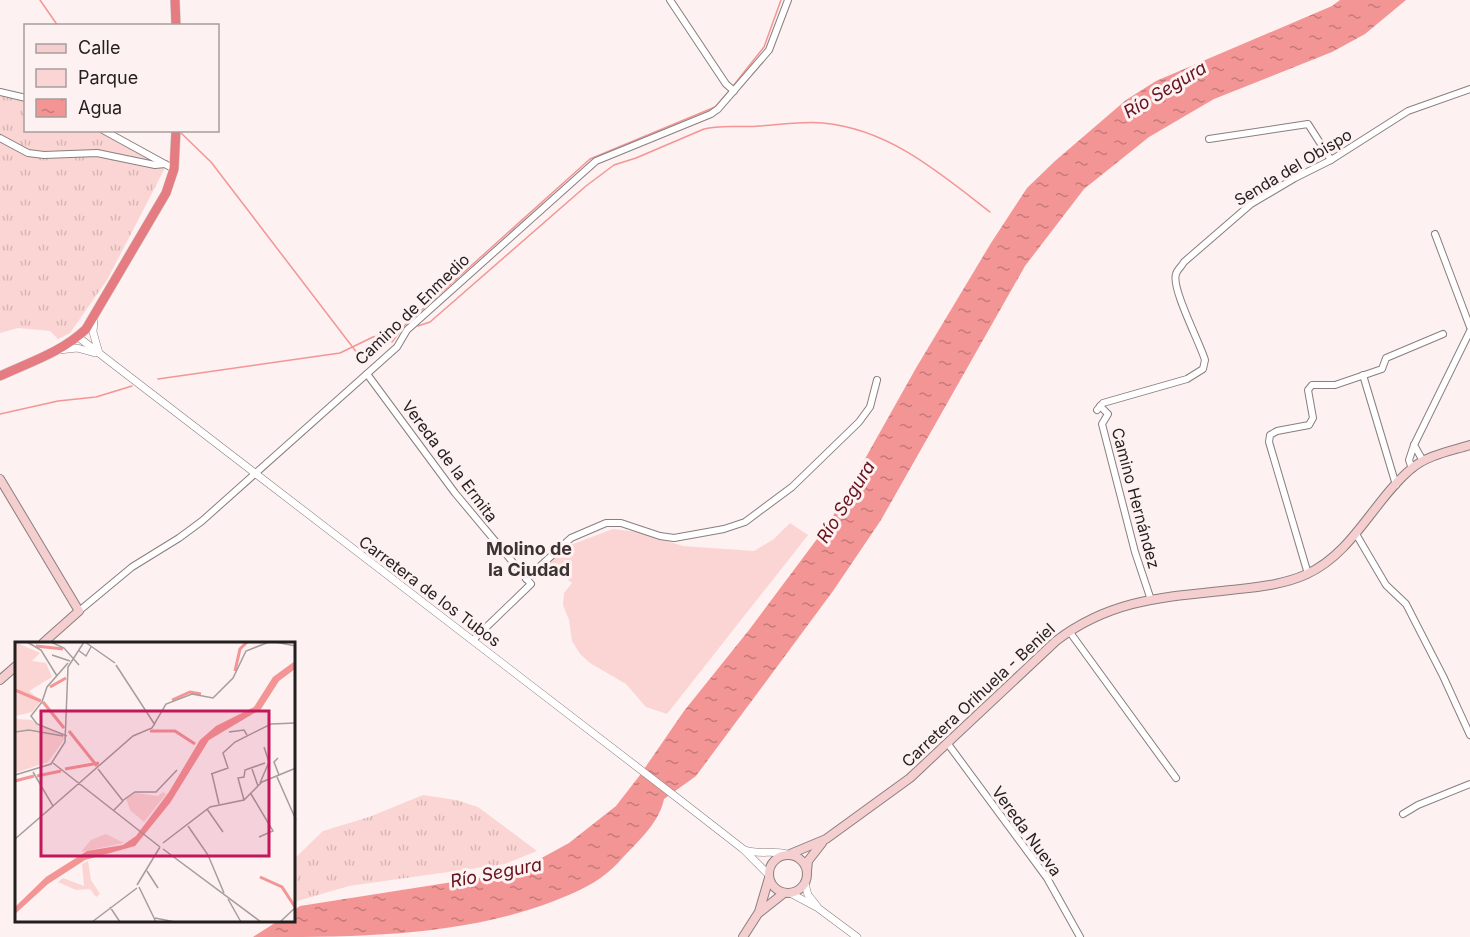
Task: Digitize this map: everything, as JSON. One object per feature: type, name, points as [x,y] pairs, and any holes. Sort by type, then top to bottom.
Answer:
[{"type":"highway","points":[[175,0],[176,24]]},
{"type":"highway","points":[[0,376],[58,350],[78,337],[94,316],[160,204],[176,132]]},
{"type":"main road","name":"Carretera Orihuela - Beniel","points":[[789,854],[826,838],[910,778],[1069,631],[1111,610],[1151,600],[1280,584],[1308,574],[1324,564],[1356,534],[1412,468],[1423,461],[1470,445]]},
{"type":"main road","points":[[0,479],[79,611]]},
{"type":"main road","name":"Camino de Enmedio","points":[[44,642],[79,611]]},
{"type":"main road","points":[[0,680],[15,667]]},
{"type":"main road","name":"Carretera Orihuela - Beniel","points":[[807,871],[808,861],[826,838]]},
{"type":"main road","points":[[743,937],[759,912],[772,862],[779,856],[789,854],[802,860],[807,871],[805,884],[797,891],[787,893],[759,912]]},
{"type":"main road","points":[[769,876],[774,888],[787,893]]},
{"type":"street","points":[[670,0],[726,84],[734,92]]},
{"type":"street","name":"Camino de Enmedio","points":[[79,611],[132,567],[191,531],[256,475],[397,347],[407,330],[596,161],[711,114],[724,103],[769,50],[788,0]]},
{"type":"street","name":"Senda del Obispo","points":[[1098,408],[1103,403],[1187,379],[1203,369],[1205,360],[1182,302],[1176,284],[1176,275],[1184,262],[1251,204],[1331,160],[1408,111],[1470,88]]},
{"type":"street","points":[[0,92],[24,98]]},
{"type":"street","points":[[1209,139],[1308,124],[1331,160]]},
{"type":"street","points":[[108,132],[169,167]]},
{"type":"street","points":[[0,138],[28,153],[44,155],[97,153],[169,167]]},
{"type":"street","points":[[1436,234],[1470,327]]},
{"type":"street","points":[[94,316],[93,332],[100,355]]},
{"type":"street","points":[[1412,468],[1409,460],[1414,446],[1470,331]]},
{"type":"street","points":[[1308,574],[1269,442],[1270,435],[1277,431],[1309,425],[1313,418],[1308,390],[1312,385],[1335,385],[1382,369],[1386,358],[1443,334]]},
{"type":"street","name":"Carretera de los Tubos","points":[[78,337],[743,849],[769,876]]},
{"type":"street","name":"Carretera de los Tubos","points":[[58,350],[77,348],[100,355]]},
{"type":"street","name":"Vereda de la Ermita","points":[[367,374],[455,493],[526,579]]},
{"type":"street","points":[[1363,375],[1396,485]]},
{"type":"street","points":[[472,640],[531,584],[526,579],[571,538],[593,527],[606,523],[621,523],[660,536],[674,538],[724,529],[745,522],[792,487],[859,422],[870,407],[877,380]]},
{"type":"street","name":"Camino Hernández","points":[[1098,408],[1108,414],[1102,424],[1135,552],[1151,600]]},
{"type":"street","points":[[1414,446],[1423,461]]},
{"type":"street","points":[[1356,534],[1386,585],[1406,604],[1470,735]]},
{"type":"street","points":[[1069,631],[1176,778]]},
{"type":"street","name":"Vereda Nueva","points":[[948,744],[1047,878],[1080,937]]},
{"type":"street","points":[[1403,814],[1470,784]]},
{"type":"street","points":[[743,849],[752,852],[770,851],[789,854]]},
{"type":"street","points":[[805,884],[808,895],[818,908]]},
{"type":"street","points":[[787,893],[818,908],[857,937]]},
{"type":"green space","points":[[0,95],[24,101],[24,132],[99,132],[165,168],[107,280],[70,333],[58,339],[50,331],[18,328],[0,333]]},
{"type":"green space","points":[[790,523],[808,535],[667,714],[646,707],[626,684],[590,663],[580,654],[572,641],[569,620],[563,605],[564,593],[572,583],[547,561],[573,544],[613,529],[638,532],[683,546],[754,551],[774,539]]},
{"type":"green space","points":[[423,795],[456,800],[478,807],[537,851],[505,864],[349,886],[296,901],[296,857],[323,831],[369,817]]},
{"type":"water","name":"Río Segura","points":[[1340,0],[1406,0],[1365,34],[1332,52],[1214,99],[1149,137],[1084,189],[1025,266],[881,520],[833,591],[696,776],[664,799],[651,827],[610,871],[588,886],[561,898],[518,913],[482,922],[368,935],[253,937],[276,922],[296,922],[296,909],[300,906],[491,876],[527,866],[569,843],[616,806],[684,711],[749,630],[829,523],[916,368],[1027,188],[1126,100],[1156,81],[1332,6]]},
{"type":"waterway","points":[[40,0],[57,24]]},
{"type":"waterway","points":[[733,86],[764,47],[781,0]]},
{"type":"waterway","points":[[392,342],[404,326],[590,159],[715,107],[729,91]]},
{"type":"waterway","points":[[418,326],[430,322],[586,186],[614,165],[704,129],[807,122],[847,127],[870,134],[912,155],[933,168],[990,212]]},
{"type":"waterway","points":[[181,133],[211,162],[364,362]]},
{"type":"waterway","points":[[158,379],[340,353],[373,337],[398,332]]},
{"type":"waterway","points":[[0,414],[58,401],[96,397],[132,386]]},
{"type":"district","name":"Molino de la Ciudad","points":[[529,559]]}]
